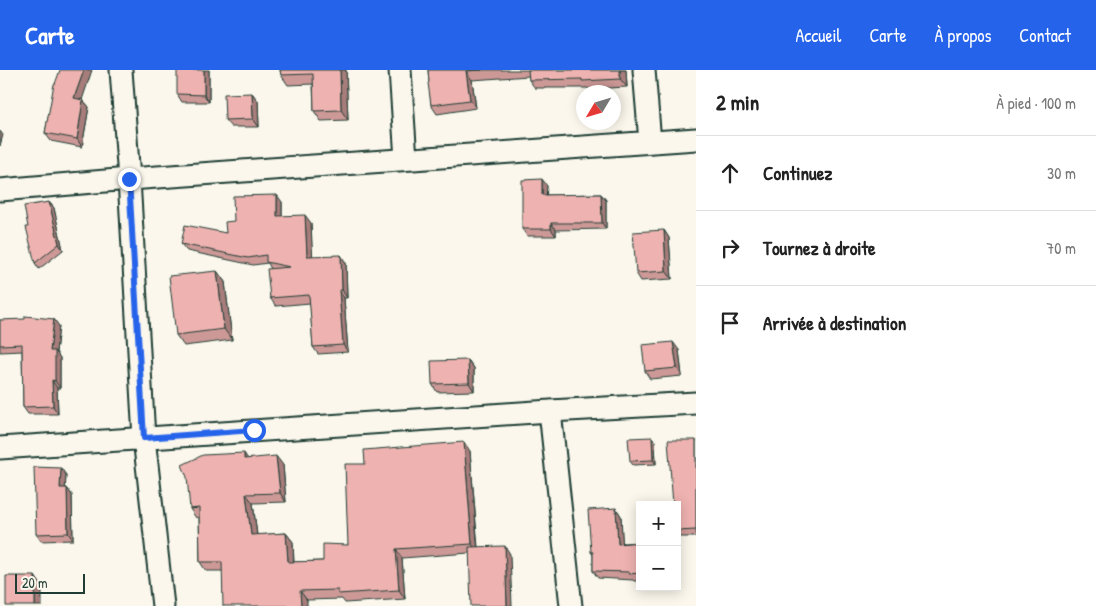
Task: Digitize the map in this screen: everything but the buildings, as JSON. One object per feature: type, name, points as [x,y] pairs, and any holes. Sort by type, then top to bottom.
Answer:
[{"type":"street","points":[[121,70],[144,438],[163,606]]},
{"type":"street","points":[[400,70],[406,159]]},
{"type":"street","points":[[644,70],[650,142]]},
{"type":"street","points":[[0,190],[696,138]]},
{"type":"street","points":[[0,448],[696,403]]},
{"type":"street","points":[[550,411],[571,606]]},
{"type":"route","points":[[129,179],[144,438],[254,430]]}]
